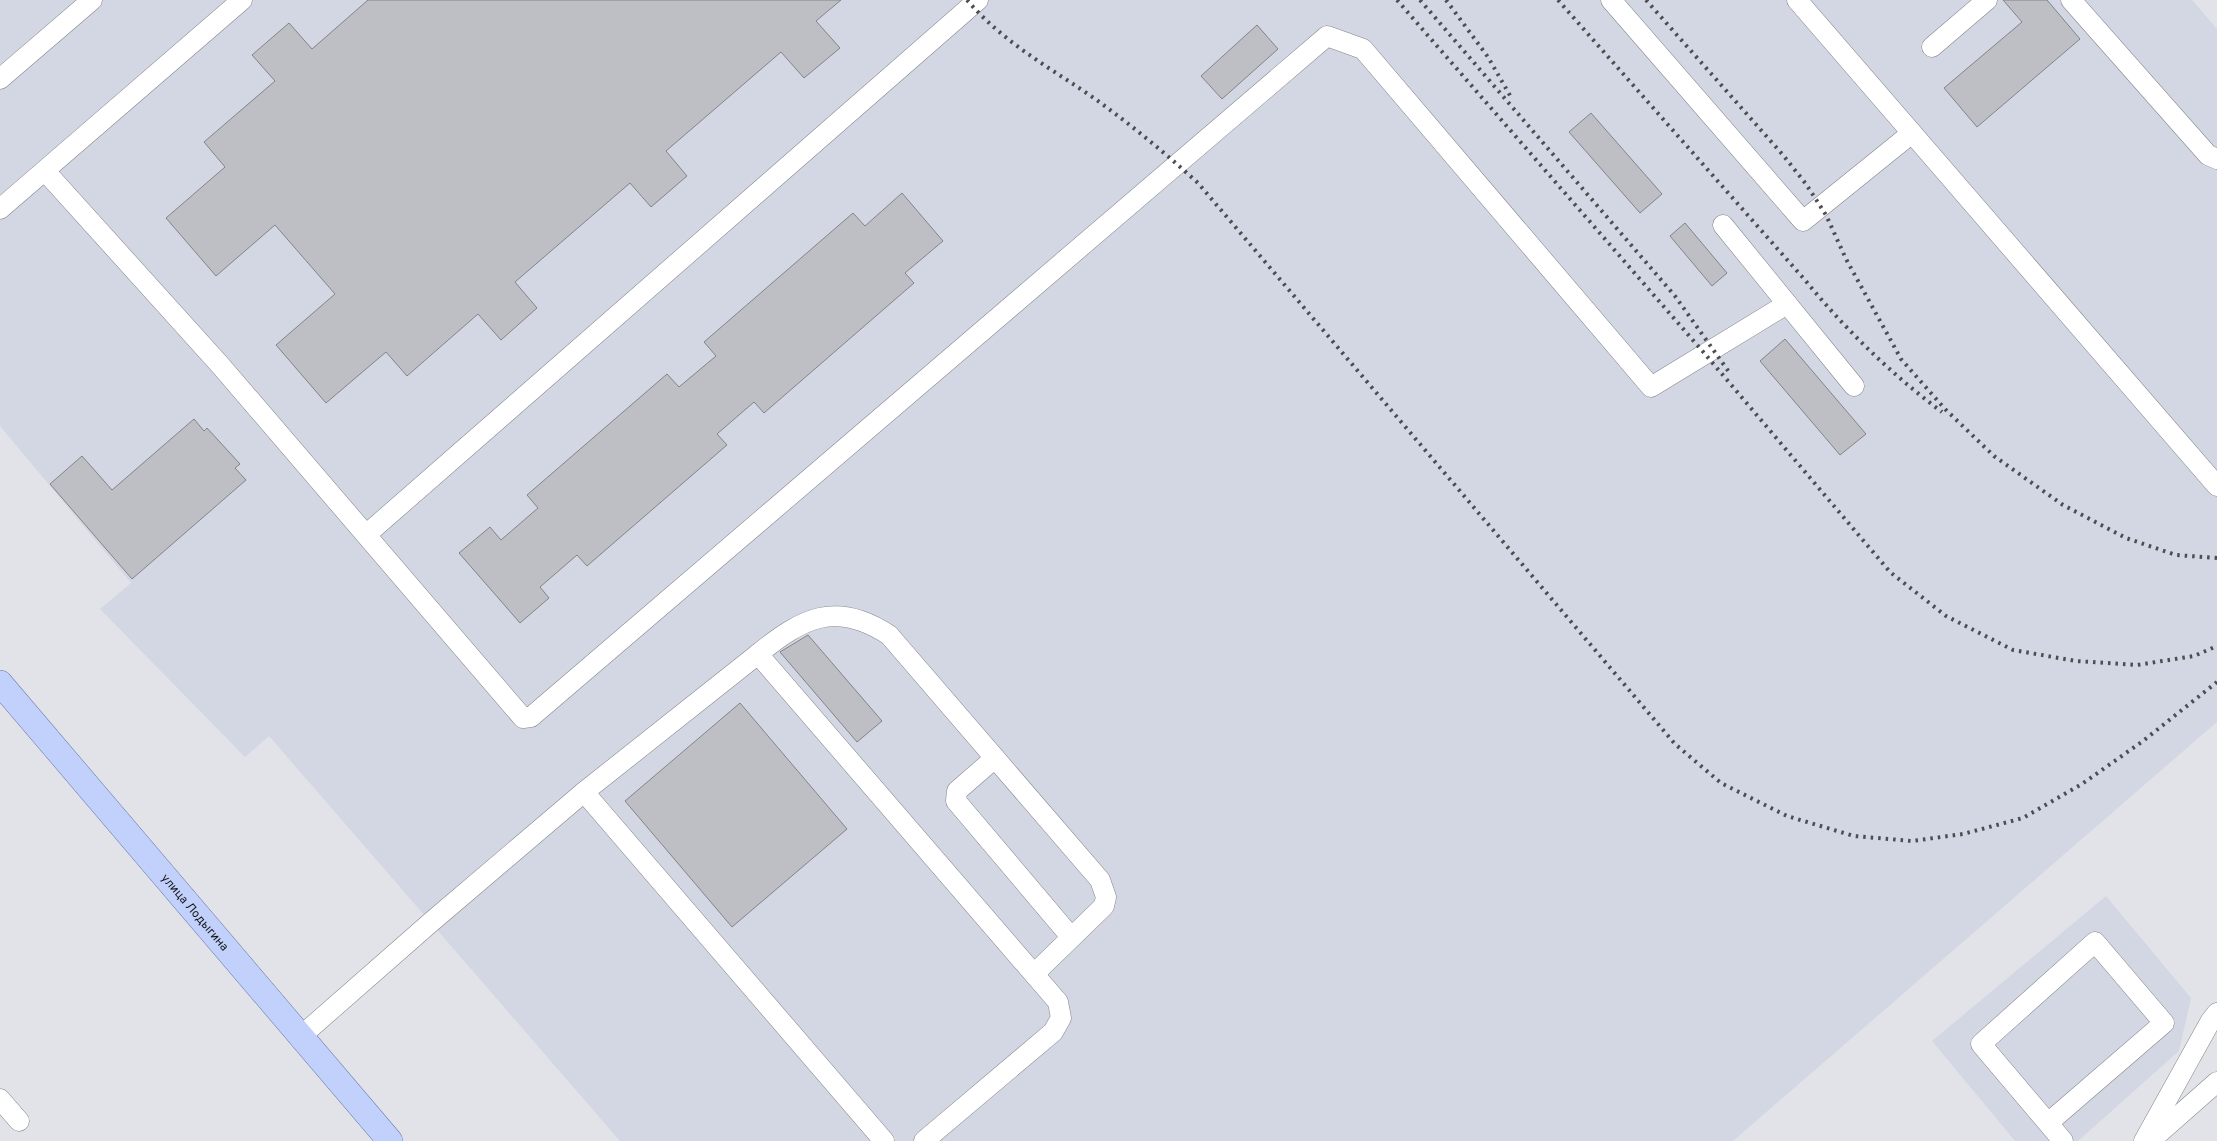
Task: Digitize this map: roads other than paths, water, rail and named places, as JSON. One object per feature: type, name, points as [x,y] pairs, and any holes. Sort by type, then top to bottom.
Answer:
[{"type":"main road","name":"улица Лодыгина","points":[[0,683],[390,1141]]},
{"type":"street","points":[[0,79],[92,0]]},
{"type":"street","points":[[0,209],[242,0]]},
{"type":"street","points":[[367,534],[978,0]]},
{"type":"street","points":[[1611,0],[1803,221],[1912,133]]},
{"type":"street","points":[[1798,0],[2217,486]]},
{"type":"street","points":[[1932,47],[1987,0]]},
{"type":"street","points":[[2072,0],[2208,155],[2217,159]]},
{"type":"street","points":[[45,170],[221,366],[523,718],[531,717],[1327,36],[1363,48],[1651,387],[1788,304]]},
{"type":"street","points":[[1724,225],[1854,386]]},
{"type":"street","points":[[300,1037],[584,792],[786,631],[807,620],[840,616],[870,622],[889,635],[1100,880],[1106,897],[1104,906],[1034,974]]},
{"type":"street","points":[[758,654],[1058,1002],[1061,1018],[1053,1032],[924,1141]]},
{"type":"street","points":[[995,758],[957,791],[956,801],[1072,937]]},
{"type":"street","points":[[584,792],[884,1141]]},
{"type":"street","points":[[2048,1124],[2164,1022],[2096,942],[1981,1044],[2048,1124],[2063,1141]]},
{"type":"street","points":[[2144,1141],[2210,1022],[2217,1013]]},
{"type":"street","points":[[2150,1141],[2217,1082]]},
{"type":"street","points":[[0,1100],[18,1121]]},
{"type":"railway","points":[[967,0],[1010,41],[1119,117],[1198,183],[1675,744],[1721,783],[1787,816],[1854,836],[1912,841],[1963,834],[2023,818],[2082,784],[2143,741],[2217,682]]},
{"type":"railway","points":[[1397,0],[1705,354],[1890,572],[1946,616],[2013,650],[2076,661],[2137,665],[2194,656],[2217,646]]},
{"type":"railway","points":[[1420,0],[1675,296],[1729,372]]},
{"type":"railway","points":[[1446,0],[1488,57],[1512,99]]},
{"type":"railway","points":[[1558,0],[1836,316],[1869,350],[1942,412]]},
{"type":"railway","points":[[1646,0],[1783,155],[1806,184],[1826,215],[1846,259],[1901,359],[1945,409],[1994,456],[2063,505],[2126,538],[2176,555],[2217,558]]}]
